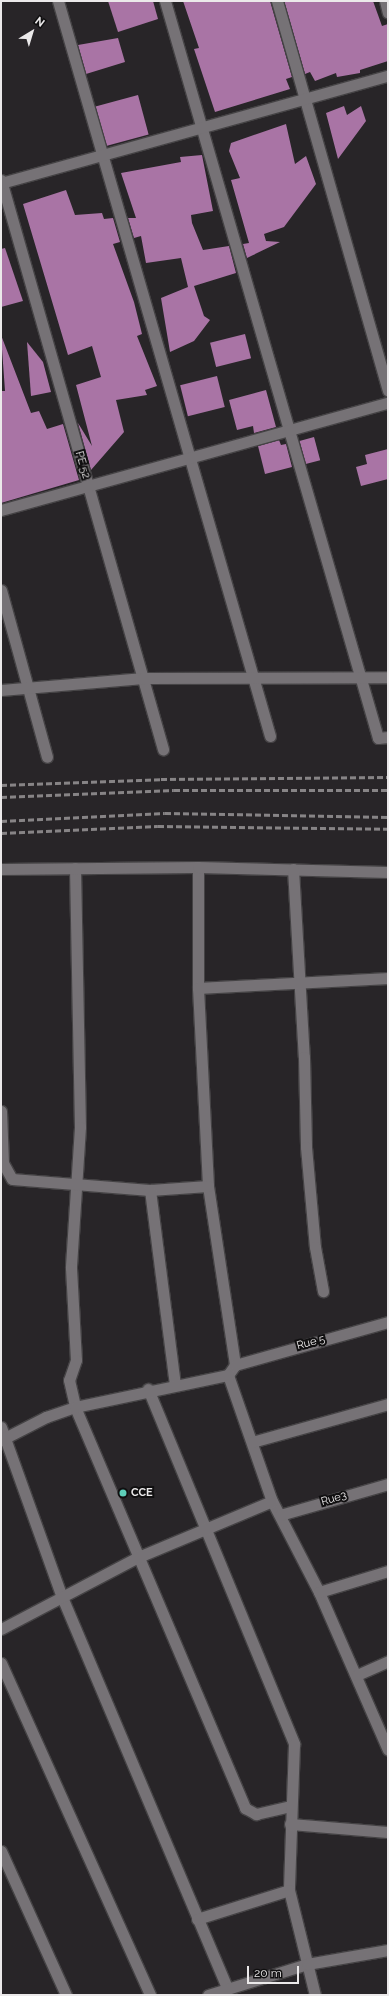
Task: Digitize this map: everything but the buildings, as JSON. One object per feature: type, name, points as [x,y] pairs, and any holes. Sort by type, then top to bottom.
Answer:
[{"type":"street","points":[[58,1],[100,156],[191,457],[270,736]]},
{"type":"street","points":[[165,1],[361,678],[383,737]]},
{"type":"street","points":[[277,1],[388,390]]},
{"type":"street","points":[[384,1],[388,13]]},
{"type":"street","points":[[1,182],[388,76]]},
{"type":"street","name":"PE 52","points":[[1,182],[163,749]]},
{"type":"street","points":[[1,510],[388,403]]},
{"type":"street","points":[[1,590],[47,757]]},
{"type":"street","points":[[1,690],[143,678],[253,676],[388,677]]},
{"type":"street","points":[[2,1439],[46,1417],[148,1389],[228,1375],[235,1365],[208,1186],[198,988],[198,867]]},
{"type":"street","points":[[1,869],[198,867],[388,872]]},
{"type":"street","points":[[75,868],[80,1127],[75,1183],[71,1268],[76,1360],[69,1380],[75,1408],[136,1558],[245,1808],[256,1814],[290,1806]]},
{"type":"street","points":[[293,869],[298,985],[304,1057],[306,1147],[315,1247],[323,1291]]},
{"type":"street","points":[[198,988],[298,985],[388,978]]},
{"type":"street","points":[[1,1111],[3,1163],[12,1179],[150,1190],[208,1186]]},
{"type":"street","points":[[150,1190],[175,1384]]},
{"type":"street","name":"Rue 5","points":[[235,1365],[388,1322]]},
{"type":"street","points":[[228,1375],[272,1502],[319,1592],[386,1734],[388,1750]]},
{"type":"street","points":[[148,1389],[207,1526],[294,1744],[290,1806],[289,1890],[315,1995]]},
{"type":"street","points":[[252,1442],[388,1404]]},
{"type":"street","points":[[1,1427],[2,1439],[62,1597],[227,1988]]},
{"type":"street","name":"Rue3","points":[[280,1515],[388,1484]]},
{"type":"street","points":[[1,1630],[136,1558],[207,1526],[272,1502]]},
{"type":"street","points":[[319,1592],[388,1571]]},
{"type":"street","points":[[357,1675],[388,1661]]},
{"type":"street","points":[[1,1664],[150,1995]]},
{"type":"street","points":[[290,1824],[388,1832]]},
{"type":"street","points":[[1,1851],[66,1995]]},
{"type":"street","points":[[197,1918],[289,1890]]},
{"type":"street","points":[[208,1995],[307,1964],[388,1950]]},
{"type":"railway","points":[[1,785],[161,779],[388,777]]},
{"type":"railway","points":[[1,797],[174,790],[388,790]]},
{"type":"railway","points":[[1,821],[165,813],[388,817]]},
{"type":"railway","points":[[1,833],[158,826],[388,829]]},
{"type":"place","name":"CCE","points":[[123,1493]]}]
